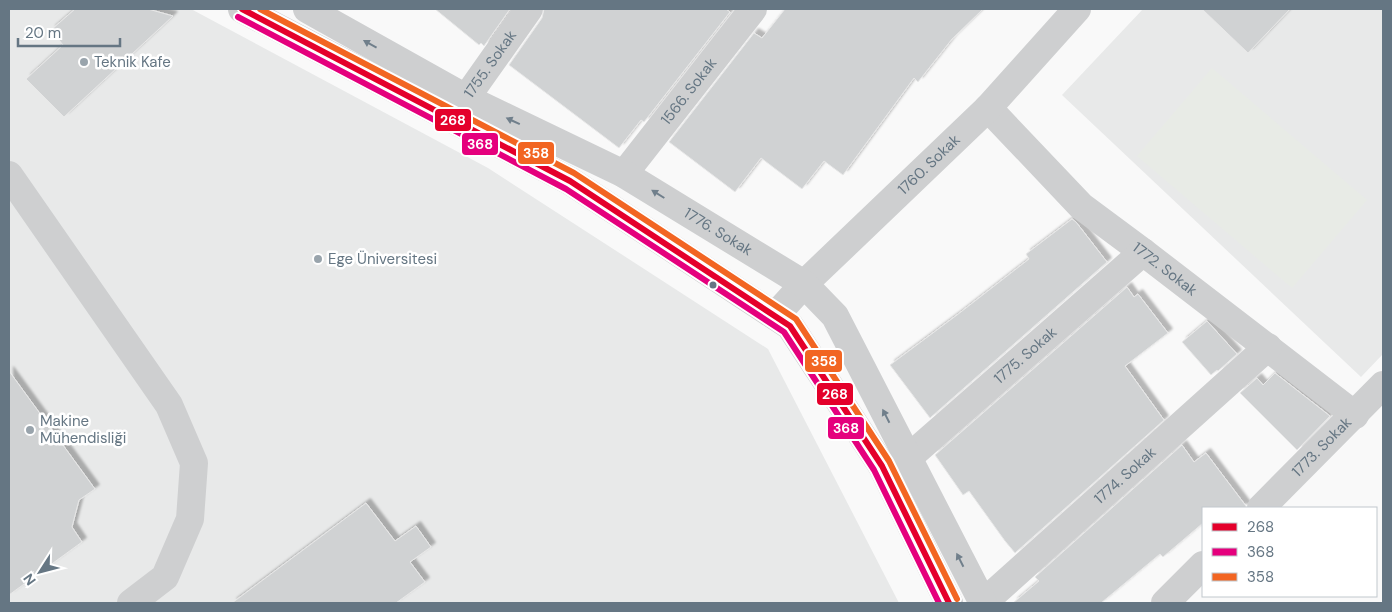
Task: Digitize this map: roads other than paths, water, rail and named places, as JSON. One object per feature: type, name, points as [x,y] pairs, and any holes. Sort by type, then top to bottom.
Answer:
[{"type":"street","name":"1776. Sokak","points":[[242,9],[459,109],[624,174],[804,284],[835,316],[983,603]]},
{"type":"street","name":"1776. Sokak","points":[[307,9],[790,326],[882,466],[949,603]]},
{"type":"street","name":"1755. Sokak","points":[[459,109],[529,9]]},
{"type":"street","name":"1566. Sokak","points":[[624,174],[753,9]]},
{"type":"street","name":"1760. Sokak","points":[[775,316],[804,284],[988,108],[1077,9]]},
{"type":"street","name":"1772. Sokak","points":[[988,108],[1081,206],[1355,415]]},
{"type":"street","points":[[9,175],[169,405],[194,463],[190,519],[165,577],[131,603]]},
{"type":"street","name":"1775. Sokak","points":[[908,458],[1143,252]]},
{"type":"street","name":"1774. Sokak","points":[[983,603],[1268,347]]},
{"type":"street","name":"1773. Sokak","points":[[1262,507],[1383,385]]},
{"type":"street","points":[[1165,603],[1202,567]]},
{"type":"place","name":"Teknik Kafe","points":[[84,62]]},
{"type":"place","name":"Ege Üniversitesi","points":[[318,259]]},
{"type":"place","name":"Makine Mühendisliği","points":[[30,430]]}]
